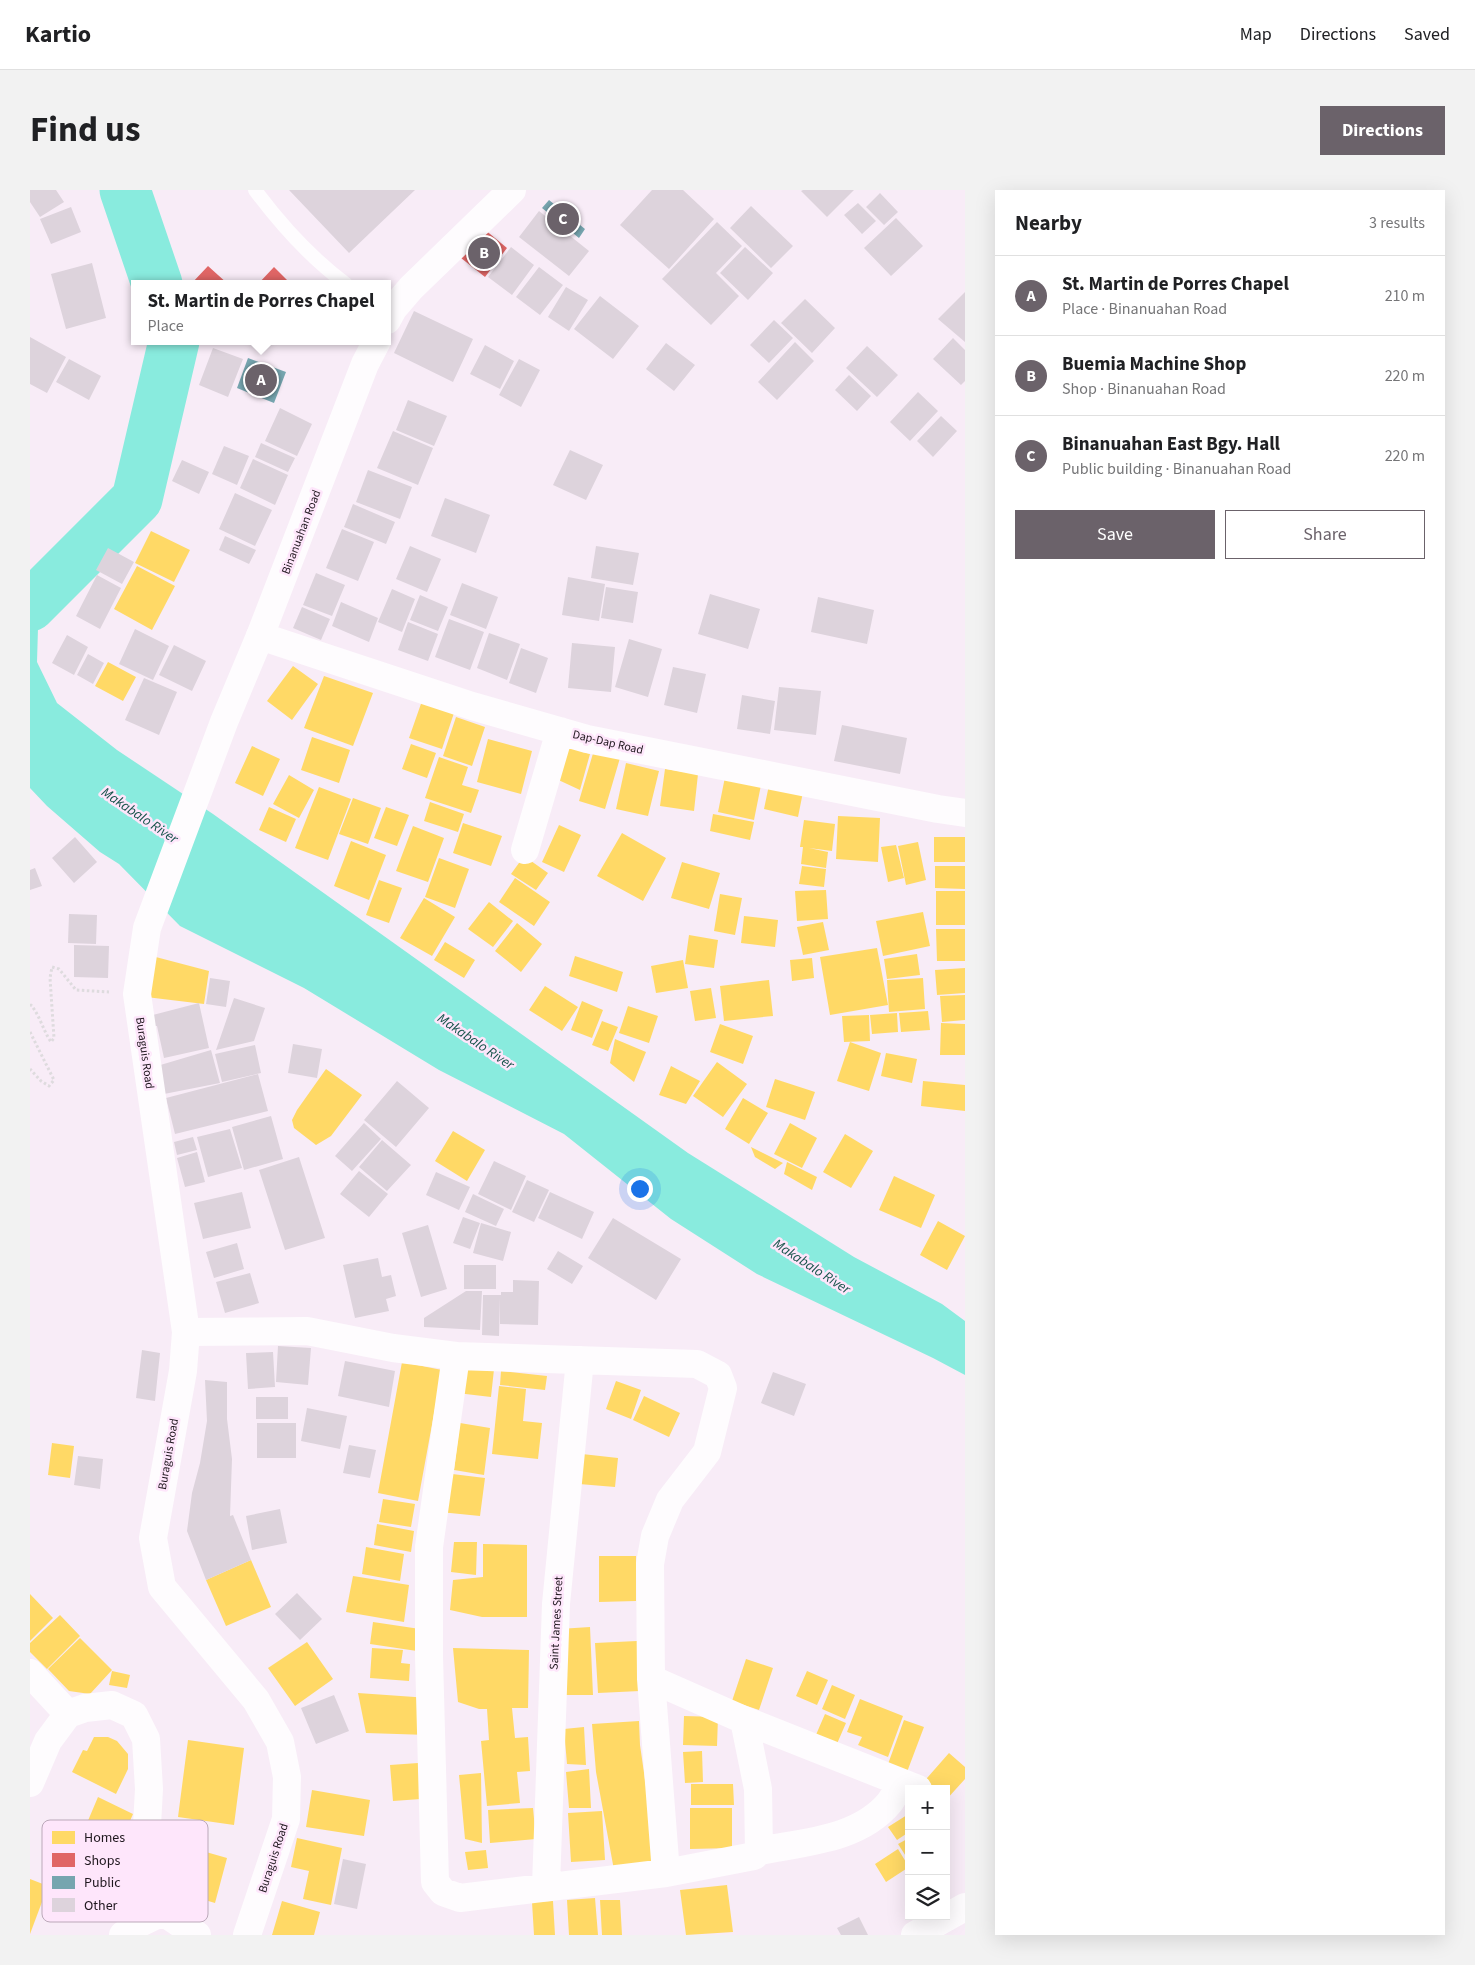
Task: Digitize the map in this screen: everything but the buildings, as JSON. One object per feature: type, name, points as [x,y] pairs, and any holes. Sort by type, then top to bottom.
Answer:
[{"type":"street","points":[[391,310],[512,190]]},
{"type":"street","name":"Binanuahan Road","points":[[147,928],[224,722],[260,636],[365,364],[374,345]]},
{"type":"street","name":"Dap-Dap Road","points":[[260,636],[472,706],[587,739],[965,813]]},
{"type":"street","points":[[525,850],[560,731]]},
{"type":"street","name":"Buraguis Road","points":[[147,928],[137,994],[186,1332],[184,1371],[153,1538],[162,1587],[256,1700],[280,1742],[287,1777],[286,1819],[247,1935]]},
{"type":"street","points":[[186,1332],[307,1331],[393,1348],[456,1356],[697,1364],[718,1375],[723,1388],[707,1452],[670,1500],[655,1536],[650,1564],[651,1679],[666,1873]]},
{"type":"street","points":[[456,1356],[429,1547],[429,1656],[435,1882],[443,1892],[460,1898],[546,1886],[666,1873],[747,1859],[759,1851],[847,1833],[877,1814],[905,1790]]},
{"type":"street","name":"Saint James Street","points":[[546,1886],[556,1604],[580,1360]]},
{"type":"street","points":[[30,1673],[68,1714]]},
{"type":"street","points":[[651,1679],[744,1720],[907,1785]]},
{"type":"street","points":[[30,1783],[48,1741],[68,1714],[85,1708],[112,1705],[134,1715],[146,1739],[149,1790],[148,1820]]},
{"type":"street","points":[[744,1720],[758,1789],[759,1851]]},
{"type":"street","points":[[915,1935],[965,1907]]},
{"type":"street","points":[[123,1935],[142,1922]]},
{"type":"street","points":[[178,1922],[197,1935]]},
{"type":"lane","points":[[255,190],[300,243],[329,272],[340,280]]},
{"type":"path","points":[[30,1006],[37,1013],[51,1042],[54,1038],[50,986],[52,967],[59,968],[76,990],[137,994]]},
{"type":"path","points":[[30,1032],[54,1080],[49,1086],[41,1082],[30,1069]]},
{"type":"water","points":[[30,620],[38,628],[37,662],[57,703],[117,750],[213,814],[688,1153],[854,1257],[942,1304],[965,1321],[965,1375],[757,1274],[671,1219],[564,1134],[439,1070],[304,988],[180,926],[119,864],[100,852],[47,806],[30,788]]},
{"type":"waterway","name":"Makabalo River","points":[[125,190],[156,280]]},
{"type":"waterway","name":"Makabalo River","points":[[30,606],[137,499],[173,345]]},
{"type":"place","name":"Binanuahan East Bgy. Hall","points":[[563,219]]},
{"type":"place","name":"Buemia Machine Shop","points":[[484,253]]},
{"type":"place","name":"St. Martin de Porres Chapel","points":[[261,380]]}]
